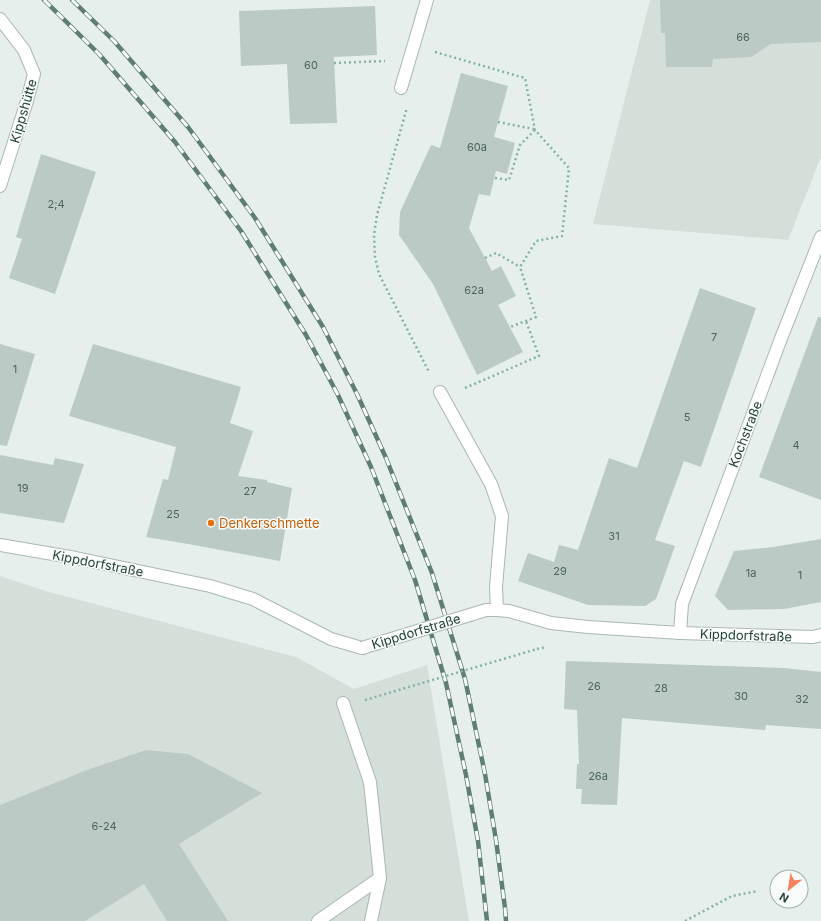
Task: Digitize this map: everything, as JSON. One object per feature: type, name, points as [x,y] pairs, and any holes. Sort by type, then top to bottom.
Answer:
[{"type":"street","points":[[402,88],[427,0]]},
{"type":"street","name":"Kippshütte","points":[[0,19],[24,50],[34,74],[0,186]]},
{"type":"street","name":"Kochstraße","points":[[680,633],[682,604],[780,341],[821,237]]},
{"type":"street","points":[[441,394],[491,484],[502,516],[496,587],[491,610]]},
{"type":"street","name":"Kippdorfstraße","points":[[0,545],[76,558],[210,586],[253,599],[331,639],[362,648],[491,610],[509,611],[551,623],[680,633],[813,637],[821,635]]},
{"type":"street","points":[[343,703],[370,782],[380,878],[371,921]]},
{"type":"street","points":[[318,921],[380,878]]},
{"type":"path","points":[[414,46],[525,78],[535,130],[569,168],[562,236],[536,241],[520,267]]},
{"type":"path","points":[[334,63],[410,60]]},
{"type":"path","points":[[402,88],[406,111],[377,215],[374,235],[375,257],[379,274],[441,394],[539,356],[526,321]]},
{"type":"path","points":[[498,122],[535,130]]},
{"type":"path","points":[[495,178],[509,180],[520,145],[535,130]]},
{"type":"path","points":[[485,258],[496,253],[520,267],[536,317],[510,327]]},
{"type":"path","points":[[365,700],[537,649]]},
{"type":"path","points":[[685,921],[732,896],[758,891]]},
{"type":"shaded area","points":[[650,0],[821,0],[821,157],[788,240],[593,224]]},
{"type":"shaded area","points":[[0,576],[49,592],[296,657],[354,689],[427,665],[469,921],[0,921]]},
{"type":"building","points":[[660,0],[821,0],[821,42],[771,44],[751,57],[713,59],[712,67],[666,67],[665,33],[661,33]]},
{"type":"building","points":[[375,6],[377,55],[334,57],[337,123],[290,124],[287,64],[241,66],[239,11]]},
{"type":"building","points":[[461,73],[508,86],[494,137],[515,143],[507,174],[496,171],[490,196],[479,194],[469,228],[492,271],[501,266],[516,296],[498,305],[523,352],[477,375],[433,284],[399,235],[400,212],[431,145],[440,148]]},
{"type":"building","points":[[41,154],[96,172],[55,294],[9,278],[22,239],[16,237]]},
{"type":"building","points":[[700,288],[756,308],[701,467],[684,461],[655,540],[675,546],[656,599],[645,606],[588,605],[518,581],[528,553],[554,562],[559,545],[578,550],[609,458],[637,468]]},
{"type":"building","points":[[818,317],[821,317],[821,500],[759,477]]},
{"type":"building","points":[[0,344],[35,354],[7,446],[0,445]]},
{"type":"building","points":[[93,344],[241,387],[230,423],[253,431],[238,476],[267,480],[267,482],[292,488],[280,561],[146,537],[163,479],[168,480],[176,447],[69,416]]},
{"type":"building","points":[[0,455],[53,465],[55,458],[84,464],[64,523],[0,513]]},
{"type":"building","points":[[821,539],[821,602],[784,609],[728,610],[715,596],[734,551],[773,547]]},
{"type":"building","points":[[566,661],[784,668],[821,672],[821,729],[766,725],[765,730],[622,718],[617,805],[581,804],[582,789],[576,789],[577,764],[579,764],[577,710],[564,709]]},
{"type":"building","points":[[146,750],[188,754],[262,793],[179,844],[228,921],[167,921],[144,884],[85,921],[0,921],[0,805],[87,770]]},
{"type":"railway","points":[[44,0],[99,54],[175,142],[241,231],[306,335],[338,395],[371,467],[415,580],[446,683],[466,775],[478,841],[487,921]]},
{"type":"railway","points":[[72,0],[114,41],[188,127],[255,218],[323,327],[357,394],[386,458],[432,573],[465,679],[485,774],[496,840],[506,921]]},
{"type":"place","name":"Denkerschmette","points":[[211,523]]}]
